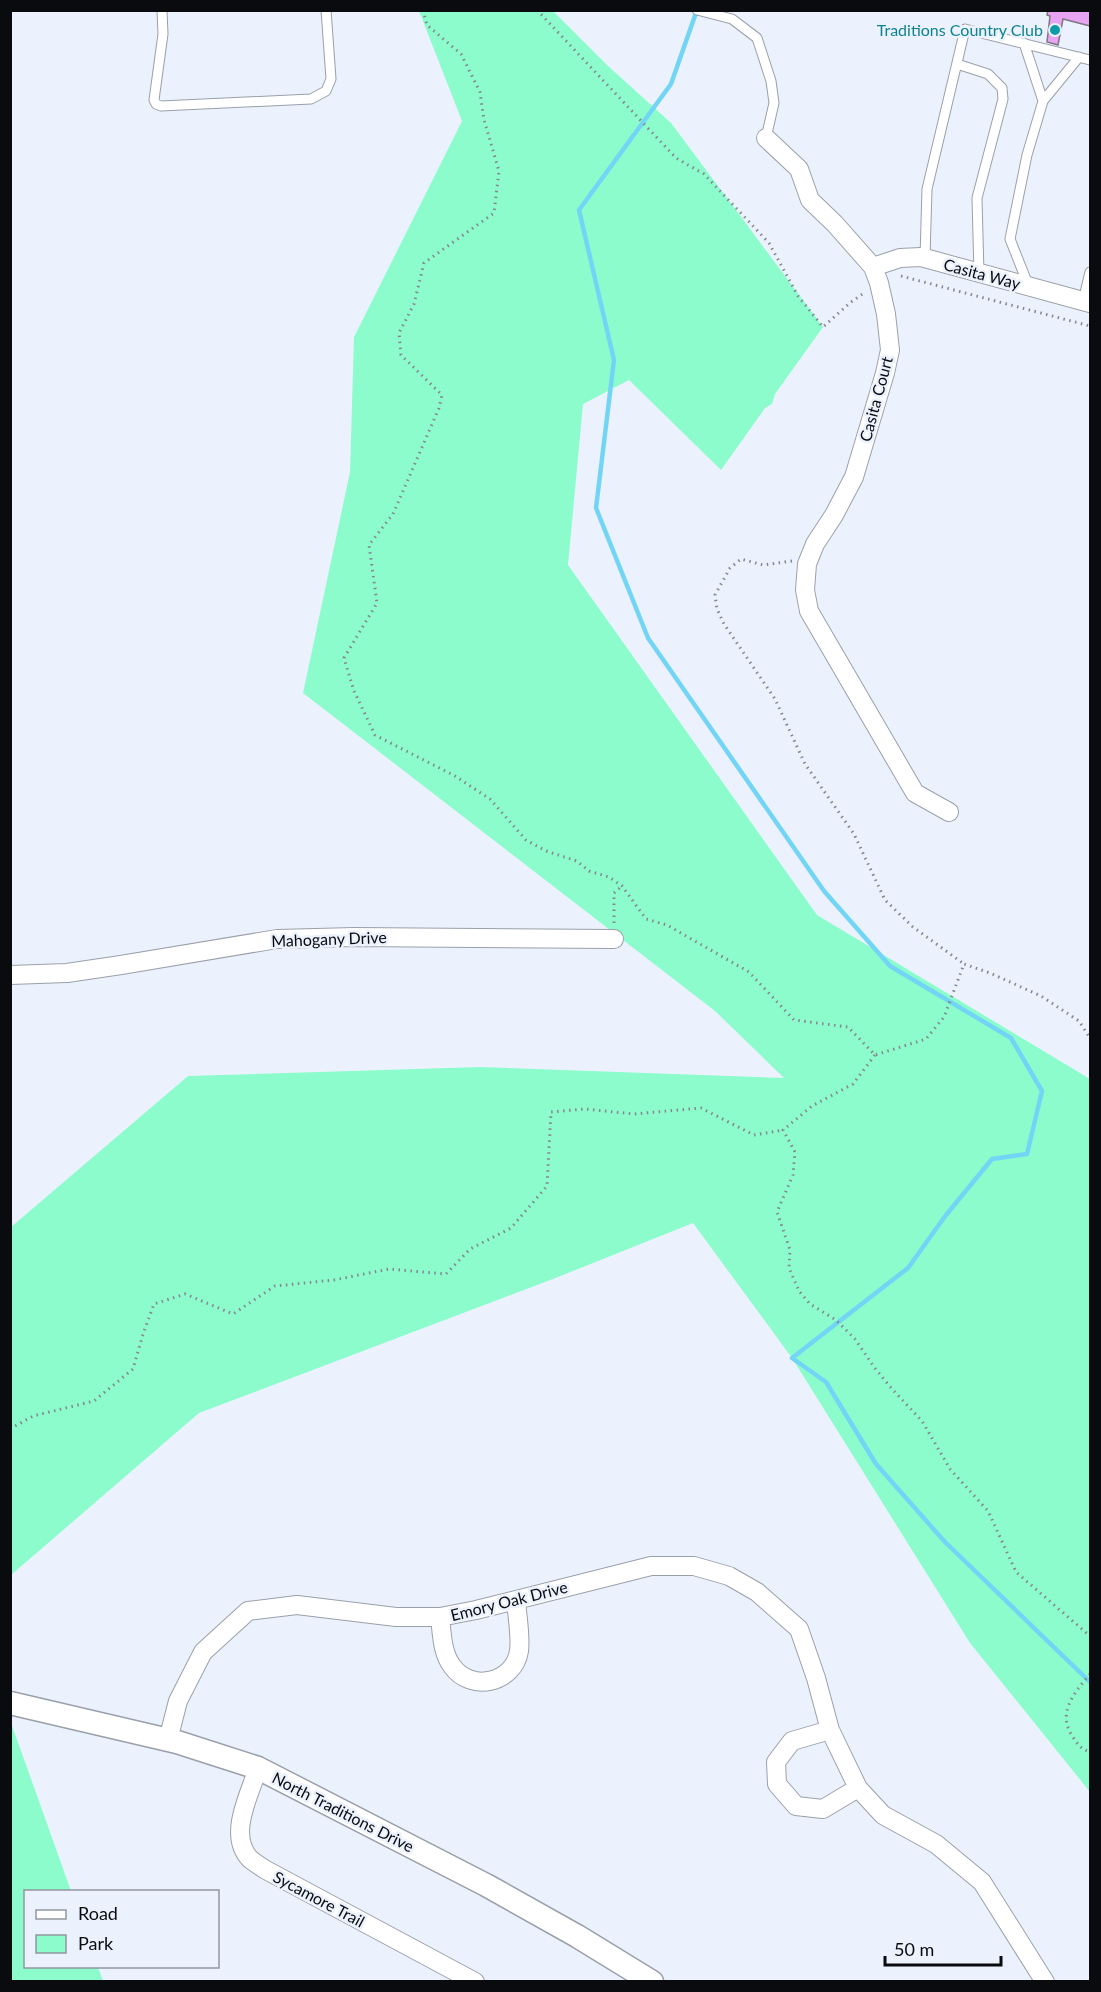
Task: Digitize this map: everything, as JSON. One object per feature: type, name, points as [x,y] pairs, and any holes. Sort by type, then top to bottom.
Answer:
[{"type":"street","name":"Casita Court","points":[[766,138],[799,169],[810,200],[873,267],[886,314],[890,350],[854,477],[815,544],[809,560],[805,590],[809,611],[915,794],[949,812]]},
{"type":"street","name":"Casita Way","points":[[873,267],[900,258],[925,258],[1087,302]]},
{"type":"street","name":"Mahogany Drive","points":[[10,975],[67,973],[285,938],[614,939]]},
{"type":"street","name":"Emory Oak Drive","points":[[168,1740],[178,1701],[203,1652],[248,1611],[297,1605],[396,1617],[440,1617],[651,1566],[694,1566],[729,1576],[757,1592],[799,1629],[816,1678],[830,1731],[858,1788],[883,1815],[936,1844],[982,1882],[1045,1982]]},
{"type":"street","points":[[440,1617],[443,1644],[452,1666],[462,1676],[471,1680],[483,1682],[495,1680],[506,1674],[515,1663],[519,1651],[516,1600]]},
{"type":"street","name":"North Traditions Drive","points":[[10,1703],[168,1740],[258,1768],[486,1885],[577,1936],[652,1982]]},
{"type":"street","points":[[830,1731],[792,1741],[776,1762],[777,1784],[796,1806],[823,1809],[858,1788]]},
{"type":"street","name":"Sycamore Trail","points":[[258,1768],[240,1824],[240,1841],[249,1858],[266,1870],[475,1982]]},
{"type":"lane","points":[[162,10],[163,34],[154,100],[161,106],[311,99],[326,91],[331,79],[326,10]]},
{"type":"lane","name":"Casita Court","points":[[697,10],[732,19],[757,38],[771,81],[774,103],[766,138]]},
{"type":"lane","points":[[925,258],[927,189],[965,29],[1090,60]]},
{"type":"lane","points":[[1023,43],[1043,101]]},
{"type":"lane","points":[[1029,287],[1010,239],[1027,155],[1043,101],[1079,57]]},
{"type":"lane","points":[[957,64],[988,74],[1002,88],[1003,99],[977,198],[979,274]]},
{"type":"lane","points":[[1087,302],[1090,272]]},
{"type":"path","points":[[423,10],[428,24],[460,54],[480,92],[484,120],[498,171],[494,213],[424,262],[414,304],[399,333],[401,355],[442,395],[440,408],[393,514],[369,546],[377,603],[344,658],[354,691],[375,735],[455,776],[490,799],[526,840],[546,851],[577,861],[589,872],[609,877],[622,886],[646,920],[667,925],[749,972],[794,1020],[848,1027],[874,1055]]},
{"type":"path","points":[[537,10],[667,149]]},
{"type":"path","points":[[809,560],[763,565],[741,559],[730,568],[715,595],[717,609],[724,624],[776,699],[805,764],[854,834],[885,900],[913,927],[964,964],[1041,996],[1079,1022],[1090,1038]]},
{"type":"path","points":[[614,939],[614,893],[622,886]]},
{"type":"path","points":[[10,1429],[33,1416],[94,1401],[133,1369],[154,1304],[185,1294],[233,1314],[275,1286],[334,1280],[389,1269],[446,1274],[470,1250],[511,1228],[547,1186],[551,1112],[585,1108],[634,1114],[701,1108],[754,1135],[783,1130],[812,1106],[853,1083],[874,1055],[926,1039],[944,1017],[964,964]]},
{"type":"path","points":[[783,1130],[795,1152],[793,1175],[777,1212],[790,1250],[789,1268],[799,1291],[810,1304],[836,1320],[855,1339],[873,1367],[922,1421],[950,1469],[988,1511],[1016,1572],[1090,1636]]},
{"type":"path","points":[[1090,1674],[1074,1692],[1066,1719],[1066,1729],[1080,1748],[1090,1752]]},
{"type":"green space","points":[[419,11],[553,11],[607,65],[671,123],[823,327],[775,394],[772,404],[765,408],[721,470],[629,380],[583,404],[568,565],[817,915],[1090,1079],[1090,1792],[970,1643],[792,1358],[693,1223],[558,1277],[199,1413],[11,1575],[11,1227],[188,1076],[480,1067],[784,1078],[715,1011],[303,693],[350,472],[354,337],[462,121]]},
{"type":"green space","points":[[10,1720],[71,1890],[24,1890],[24,1968],[98,1968],[103,1981],[11,1981]]},
{"type":"building","points":[[1048,10],[1090,10],[1090,26],[1063,19],[1058,45],[1047,42],[1050,16],[1047,15]]},
{"type":"waterway","points":[[697,10],[671,84],[579,210],[614,360],[596,508],[648,638],[824,891],[890,966],[1011,1038],[1042,1091],[1027,1154],[992,1159],[946,1215],[908,1268],[792,1358],[826,1382],[876,1464],[945,1542],[1090,1682]]},
{"type":"place","name":"Traditions Country Club","points":[[1055,30]]}]
